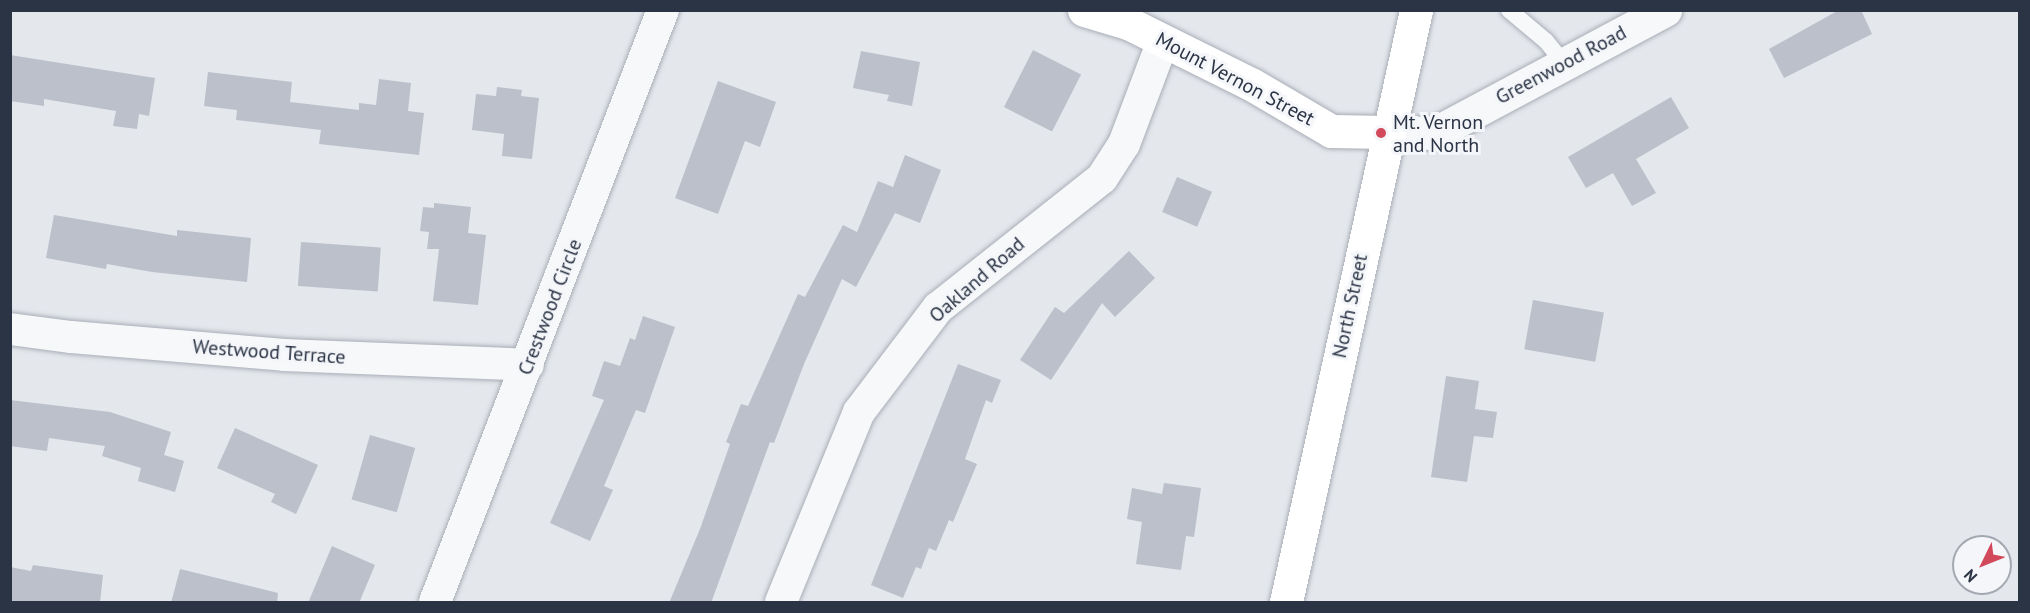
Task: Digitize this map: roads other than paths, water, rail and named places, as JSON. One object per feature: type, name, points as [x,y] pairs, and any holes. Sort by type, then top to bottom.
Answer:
[{"type":"main road","name":"Mount Vernon Street","points":[[1084,10],[1128,23],[1251,84],[1331,131],[1388,132]]},
{"type":"main road","name":"North Street","points":[[1286,603],[1416,10]]},
{"type":"street","name":"Crestwood Circle","points":[[435,603],[663,10]]},
{"type":"street","name":"Greenwood Road","points":[[1388,132],[1435,133],[1665,10]]},
{"type":"street","name":"Oakland Road","points":[[781,603],[859,412],[938,308],[1102,178],[1124,144],[1163,41]]},
{"type":"street","name":"Westwood Terrace","points":[[10,329],[70,337],[284,355],[528,365]]},
{"type":"lane","points":[[1509,10],[1546,41],[1564,63]]},
{"type":"place","name":"Mt. Vernon and North","points":[[1381,133]]}]
